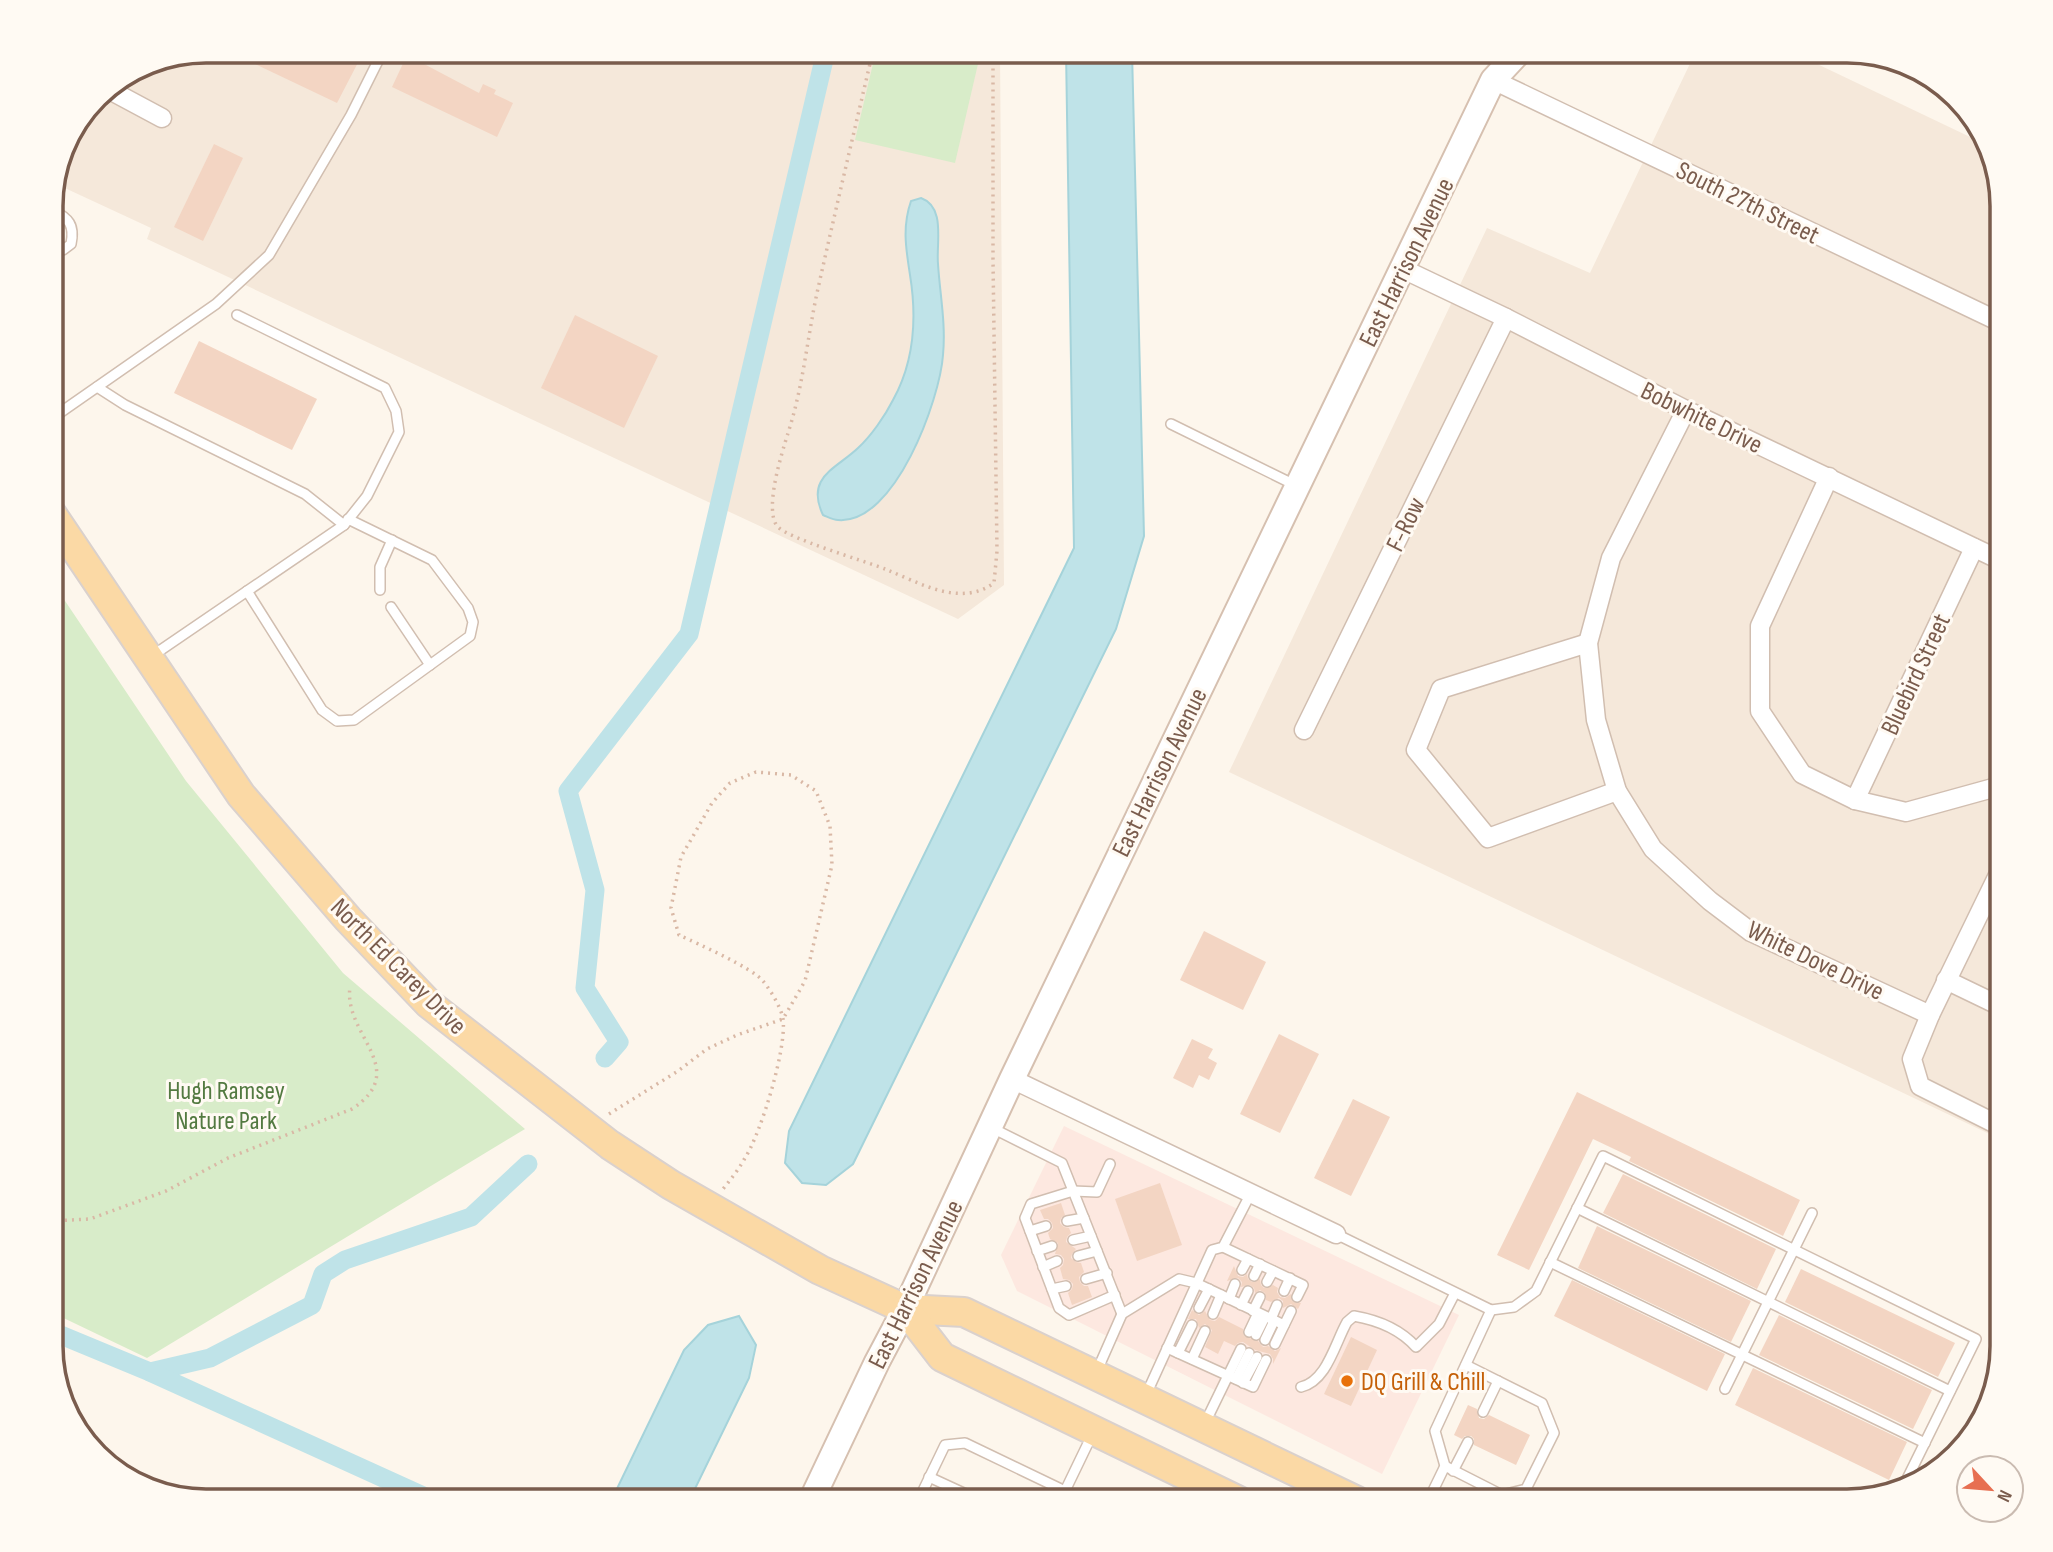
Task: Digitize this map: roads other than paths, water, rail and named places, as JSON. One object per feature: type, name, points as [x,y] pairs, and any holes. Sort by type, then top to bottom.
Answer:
[{"type":"main road","points":[[1493,80],[1495,63]]},
{"type":"main road","name":"East Harrison Avenue","points":[[817,1489],[1493,80],[1509,63]]},
{"type":"main road","name":"North Ed Carey Drive","points":[[63,531],[241,795],[348,919],[429,1004],[587,1128],[671,1185],[820,1270],[905,1309]]},
{"type":"main road","points":[[905,1309],[964,1312],[1332,1489]]},
{"type":"main road","points":[[905,1309],[942,1357],[1214,1489]]},
{"type":"street","name":"South 27th Street","points":[[1493,80],[1990,317]]},
{"type":"street","points":[[117,94],[162,118]]},
{"type":"street","name":"Bobwhite Drive","points":[[1403,269],[1686,410],[1990,555]]},
{"type":"street","name":"F-Row","points":[[1304,730],[1506,318]]},
{"type":"street","name":"White Dove Drive","points":[[1686,410],[1611,558],[1588,643],[1596,720],[1618,792],[1653,849],[1710,901],[1751,932],[1930,1015]]},
{"type":"street","points":[[1829,477],[1760,626],[1760,711],[1802,774],[1855,800],[1906,812],[1990,789]]},
{"type":"street","name":"Bluebird Street","points":[[1855,800],[1974,548]]},
{"type":"street","points":[[1588,643],[1441,689],[1416,750],[1488,838],[1618,792]]},
{"type":"street","points":[[1990,904],[1947,980],[1912,1059],[1920,1086],[1990,1120]]},
{"type":"street","points":[[1947,980],[1990,1001]]},
{"type":"street","points":[[1012,1079],[1336,1234]]},
{"type":"lane","points":[[63,411],[216,304],[269,255],[351,115],[377,63]]},
{"type":"lane","points":[[63,217],[69,221],[73,232],[71,244],[63,250]]},
{"type":"lane","points":[[148,659],[346,522],[367,496],[399,432],[396,411],[385,388],[237,314]]},
{"type":"lane","points":[[97,387],[125,405],[305,494],[346,522],[392,540],[432,560],[468,608],[473,622],[470,636],[354,720],[337,721],[322,710],[247,591]]},
{"type":"lane","points":[[1171,424],[1297,486]]},
{"type":"lane","points":[[380,590],[380,567],[392,540]]},
{"type":"lane","points":[[391,607],[430,665]]},
{"type":"lane","points":[[990,1127],[1062,1163],[1122,1314]]},
{"type":"lane","points":[[1336,1234],[1491,1310],[1514,1307],[1536,1291],[1603,1156],[1976,1339],[1909,1474]]},
{"type":"lane","points":[[1110,1164],[1097,1192],[1073,1191],[1031,1204],[1025,1218],[1059,1308],[1069,1315],[1115,1295]]},
{"type":"lane","points":[[1223,1247],[1251,1193]]},
{"type":"lane","points":[[1577,1208],[1950,1391]]},
{"type":"lane","points":[[1725,1389],[1812,1213]]},
{"type":"lane","points":[[1067,1221],[1084,1218]]},
{"type":"lane","points":[[1030,1231],[1046,1227]]},
{"type":"lane","points":[[1073,1240],[1091,1236]]},
{"type":"lane","points":[[1037,1251],[1052,1246]]},
{"type":"lane","points":[[1144,1398],[1212,1250],[1223,1247],[1303,1285],[1297,1297]]},
{"type":"lane","points":[[1078,1256],[1097,1251]]},
{"type":"lane","points":[[1242,1270],[1248,1259]]},
{"type":"lane","points":[[1043,1267],[1058,1261]]},
{"type":"lane","points":[[1550,1262],[1924,1443]]},
{"type":"lane","points":[[1254,1276],[1260,1264]]},
{"type":"lane","points":[[1267,1282],[1273,1271]]},
{"type":"lane","points":[[1086,1279],[1107,1273]]},
{"type":"lane","points":[[1284,1291],[1290,1278]]},
{"type":"lane","points":[[1096,1375],[1122,1314],[1179,1279],[1196,1283],[1283,1325]]},
{"type":"lane","points":[[1213,1314],[1235,1284]]},
{"type":"lane","points":[[1052,1289],[1066,1286]]},
{"type":"lane","points":[[1199,1308],[1209,1289]]},
{"type":"lane","points":[[1241,1305],[1248,1291]]},
{"type":"lane","points":[[1301,1387],[1318,1377],[1347,1322],[1354,1316],[1395,1330],[1406,1336],[1416,1347],[1439,1324],[1455,1293]]},
{"type":"lane","points":[[1260,1297],[1264,1316],[1257,1335],[1264,1316],[1278,1305]]},
{"type":"lane","points":[[1484,1489],[1449,1469],[1435,1431],[1491,1310]]},
{"type":"lane","points":[[1275,1344],[1291,1311]]},
{"type":"lane","points":[[1178,1353],[1192,1325]]},
{"type":"lane","points":[[1192,1359],[1205,1331]]},
{"type":"lane","points":[[1167,1348],[1192,1359],[1236,1379],[1253,1387],[1253,1355],[1236,1379],[1204,1427]]},
{"type":"lane","points":[[1466,1365],[1542,1403],[1554,1433],[1526,1489]]},
{"type":"lane","points":[[1483,1412],[1498,1381]]},
{"type":"lane","points":[[1066,1489],[1095,1431]]},
{"type":"lane","points":[[1436,1489],[1468,1442]]},
{"type":"lane","points":[[924,1489],[945,1445],[965,1443],[1061,1489]]},
{"type":"lane","points":[[929,1477],[955,1489]]},
{"type":"water","points":[[1066,63],[1132,63],[1144,536],[1116,629],[853,1164],[826,1185],[802,1183],[785,1163],[789,1131],[1074,548]]},
{"type":"water","points":[[921,198],[934,209],[938,226],[944,343],[940,375],[923,428],[911,456],[895,482],[878,503],[859,516],[834,520],[823,515],[818,502],[820,483],[873,432],[890,406],[906,370],[912,339],[913,307],[906,247],[906,220],[911,201]]},
{"type":"water","points":[[739,1316],[756,1345],[749,1378],[695,1489],[617,1489],[684,1350],[708,1325]]},
{"type":"waterway","points":[[605,1058],[619,1042],[585,988],[595,890],[568,791],[689,634],[823,63]]},
{"type":"waterway","points":[[63,1336],[150,1372],[210,1358],[312,1305],[323,1274],[345,1260],[471,1217],[528,1164]]},
{"type":"waterway","points":[[150,1372],[408,1489]]},
{"type":"place","name":"DQ Grill & Chill","points":[[1347,1381]]},
{"type":"park label","name":"Hugh Ramsey Nature Park","points":[[226,1105]]}]
